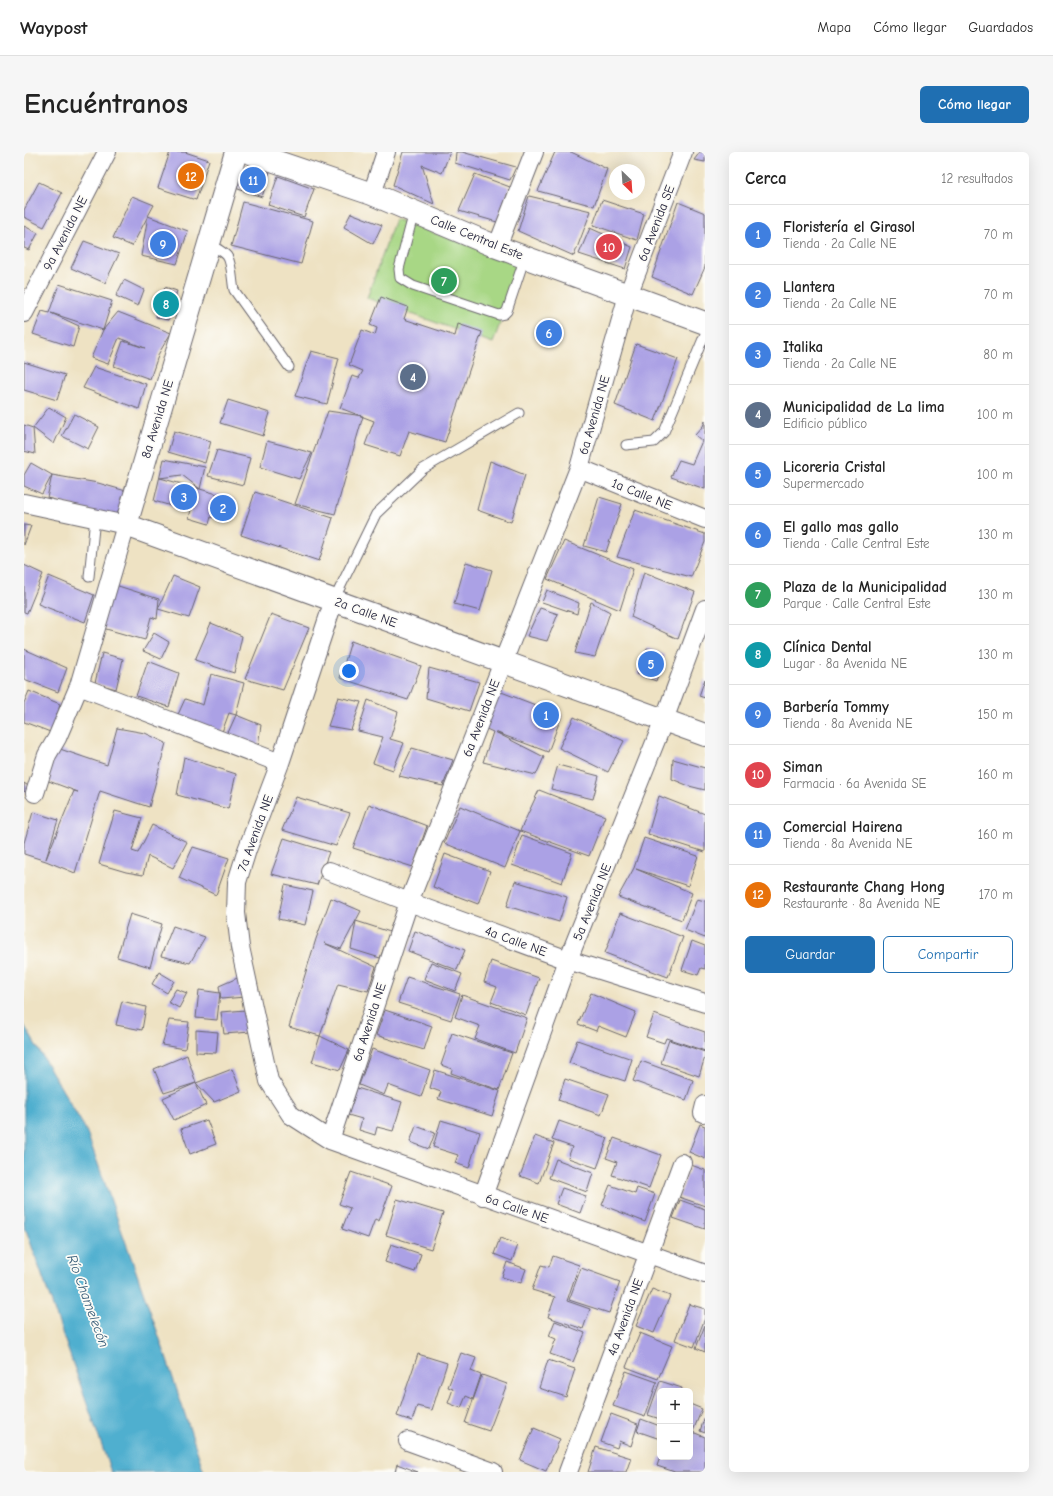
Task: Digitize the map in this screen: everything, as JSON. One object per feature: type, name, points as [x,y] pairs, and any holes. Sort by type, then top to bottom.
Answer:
[{"type":"street","name":"9a Avenida NE","points":[[24,313],[107,152]]},
{"type":"street","name":"8a Avenida NE","points":[[35,793],[47,755],[57,738],[79,686],[236,152]]},
{"type":"street","name":"Calle Central Este","points":[[248,152],[372,194],[497,247],[705,323]]},
{"type":"street","points":[[372,194],[386,152]]},
{"type":"street","points":[[497,247],[534,152]]},
{"type":"street","name":"6a Avenida SE","points":[[628,295],[683,152]]},
{"type":"street","name":"6a Avenida NE","points":[[330,1140],[409,902],[579,468],[628,295]]},
{"type":"street","name":"1a Calle NE","points":[[579,468],[705,519]]},
{"type":"street","name":"2a Calle NE","points":[[24,503],[126,525],[705,735]]},
{"type":"street","name":"7a Avenida NE","points":[[330,1140],[291,1115],[269,1081],[240,947],[236,913],[237,882],[247,850],[280,763],[334,600]]},
{"type":"street","name":"5a Avenida NE","points":[[483,1196],[568,960],[664,720],[705,609]]},
{"type":"street","points":[[79,686],[280,763]]},
{"type":"street","name":"4a Calle NE","points":[[329,871],[568,960],[705,1003]]},
{"type":"street","name":"6a Calle NE","points":[[330,1140],[483,1196],[705,1274]]},
{"type":"street","name":"4a Avenida NE","points":[[568,1472],[682,1162]]},
{"type":"street","points":[[408,1441],[493,1472]]},
{"type":"lane","points":[[414,212],[399,269],[400,278],[413,286],[499,315],[504,314],[507,311],[525,257]]},
{"type":"lane","points":[[209,244],[227,256],[231,264],[231,277],[234,290],[289,366]]},
{"type":"lane","points":[[626,445],[654,442],[664,432],[705,334]]},
{"type":"lane","points":[[334,600],[376,514],[423,469],[519,414]]},
{"type":"lane","points":[[89,577],[95,518]]},
{"type":"green space","points":[[395,219],[521,264],[493,343],[367,298]]},
{"type":"water","name":"Río Chamelecón","points":[[24,1025],[86,1130],[161,1342],[204,1472],[111,1472],[24,1224]]},
{"type":"building","points":[[170,152],[185,152],[209,160],[196,200],[158,188]]},
{"type":"building","points":[[403,152],[450,152],[442,173],[422,165],[434,204],[393,185]]},
{"type":"building","points":[[456,152],[462,152],[516,167],[510,180],[455,163]]},
{"type":"building","points":[[555,152],[571,152],[607,169],[594,206],[538,191]]},
{"type":"building","points":[[700,152],[705,152],[705,162],[694,160]]},
{"type":"building","points":[[250,164],[270,171],[262,197],[235,188],[241,171]]},
{"type":"building","points":[[475,174],[510,187],[497,222],[459,211]]},
{"type":"building","points":[[278,176],[314,189],[304,217],[268,205]]},
{"type":"building","points":[[39,182],[62,193],[44,227],[24,217],[24,210]]},
{"type":"building","points":[[132,196],[154,205],[132,246],[113,238]]},
{"type":"building","points":[[529,196],[591,211],[574,256],[518,231]]},
{"type":"building","points":[[602,200],[644,214],[637,240],[593,225]]},
{"type":"building","points":[[243,202],[313,221],[301,264],[231,246]]},
{"type":"building","points":[[678,202],[705,213],[705,267],[693,294],[652,277]]},
{"type":"building","points":[[351,213],[382,225],[373,244],[344,227]]},
{"type":"building","points":[[148,216],[188,231],[177,264],[141,256]]},
{"type":"building","points":[[24,226],[38,233],[29,250],[24,248]]},
{"type":"building","points":[[590,228],[632,247],[625,269],[579,254]]},
{"type":"building","points":[[84,241],[119,254],[105,283],[71,268]]},
{"type":"building","points":[[124,280],[144,290],[138,306],[116,296]]},
{"type":"building","points":[[59,284],[112,301],[103,330],[51,313],[79,326],[73,347],[33,334],[42,311],[49,313]]},
{"type":"building","points":[[165,287],[177,291],[168,320],[156,317]]},
{"type":"building","points":[[381,297],[408,307],[404,319],[455,336],[458,324],[482,332],[445,442],[409,431],[400,456],[365,445],[374,421],[340,408],[352,376],[359,378],[363,371],[349,365],[362,330],[375,335],[377,328],[370,325]]},
{"type":"building","points":[[118,312],[171,333],[159,353],[150,379],[114,366],[123,341],[145,348],[119,338],[108,364],[91,358],[103,330]]},
{"type":"building","points":[[636,344],[678,359],[655,421],[615,405]]},
{"type":"building","points":[[311,351],[339,358],[327,404],[295,396]]},
{"type":"building","points":[[24,362],[65,375],[57,400],[24,390]]},
{"type":"building","points":[[94,367],[146,384],[139,409],[83,388]]},
{"type":"building","points":[[228,400],[270,413],[263,436],[220,423]]},
{"type":"building","points":[[49,407],[66,417],[54,444],[33,428]]},
{"type":"building","points":[[328,411],[363,416],[335,514],[295,504]]},
{"type":"building","points":[[74,414],[99,427],[88,449],[62,436]]},
{"type":"building","points":[[705,421],[705,489],[671,477],[679,460],[692,464],[702,441],[695,435],[703,426]]},
{"type":"building","points":[[24,425],[33,428],[35,454],[24,451]]},
{"type":"building","points":[[174,431],[211,441],[205,463],[168,452]]},
{"type":"building","points":[[267,441],[312,453],[299,479],[260,467]]},
{"type":"building","points":[[217,450],[250,458],[243,485],[208,476]]},
{"type":"building","points":[[164,459],[205,467],[200,489],[234,499],[230,521],[211,517],[209,524],[189,518],[195,494],[189,511],[154,501]],"holes":[[[182,475],[200,489],[160,478]]]},
{"type":"building","points":[[490,461],[525,475],[511,522],[477,510]]},
{"type":"building","points":[[31,463],[52,475],[42,494],[24,486],[24,475]]},
{"type":"building","points":[[52,475],[98,483],[126,491],[119,521],[47,498]]},
{"type":"building","points":[[255,492],[333,518],[319,561],[241,535]]},
{"type":"building","points":[[599,497],[622,504],[606,552],[584,546]]},
{"type":"building","points":[[635,510],[705,534],[705,542],[691,577],[617,557]]},
{"type":"building","points":[[24,525],[31,526],[24,545]]},
{"type":"building","points":[[564,541],[633,569],[620,610],[547,579]]},
{"type":"building","points":[[466,562],[492,570],[480,611],[454,604]]},
{"type":"building","points":[[24,565],[43,574],[27,613],[24,612]]},
{"type":"building","points":[[644,572],[695,592],[678,639],[631,617]]},
{"type":"building","points":[[49,576],[94,595],[85,622],[38,604]]},
{"type":"building","points":[[173,576],[200,587],[189,618],[158,609]]},
{"type":"building","points":[[112,584],[159,599],[157,619],[151,617],[145,640],[99,627]]},
{"type":"building","points":[[547,590],[579,603],[577,614],[542,602]]},
{"type":"building","points":[[591,602],[610,612],[595,657],[575,653]]},
{"type":"building","points":[[540,608],[558,614],[547,641],[527,636]]},
{"type":"building","points":[[271,614],[309,628],[283,690],[245,679]]},
{"type":"building","points":[[211,623],[242,636],[234,673],[195,660]]},
{"type":"building","points":[[154,633],[169,642],[161,659],[143,651]]},
{"type":"building","points":[[351,641],[421,666],[408,700],[340,678]]},
{"type":"building","points":[[647,648],[665,655],[656,681],[637,674]]},
{"type":"building","points":[[24,649],[67,668],[58,692],[24,679]]},
{"type":"building","points":[[102,653],[123,659],[116,689],[95,683]]},
{"type":"building","points":[[148,661],[179,673],[169,707],[136,696]]},
{"type":"building","points":[[429,668],[479,682],[469,711],[426,698]]},
{"type":"building","points":[[211,674],[244,683],[236,715],[229,713],[222,732],[176,719],[185,699],[203,705]]},
{"type":"building","points":[[705,679],[705,698],[699,696]]},
{"type":"building","points":[[496,690],[562,715],[548,752],[495,732],[544,757],[536,775],[483,762],[493,732],[482,727]]},
{"type":"building","points":[[29,691],[60,704],[53,733],[24,722],[24,703]]},
{"type":"building","points":[[338,697],[361,702],[351,730],[328,726]]},
{"type":"building","points":[[368,700],[398,712],[390,739],[404,743],[393,770],[373,763],[383,737],[358,731]]},
{"type":"building","points":[[236,715],[261,725],[258,746],[227,735]]},
{"type":"building","points":[[574,717],[624,741],[608,772],[559,748]]},
{"type":"building","points":[[117,728],[145,733],[166,743],[149,807],[100,791],[75,873],[24,854],[24,843],[33,812],[58,820],[46,859],[74,791],[78,792],[46,780],[54,747],[107,765]]},
{"type":"building","points":[[412,748],[453,760],[443,786],[399,776]]},
{"type":"building","points":[[184,757],[236,774],[228,809],[177,795]]},
{"type":"building","points":[[673,759],[705,768],[705,790],[689,786],[672,779]]},
{"type":"building","points":[[558,765],[599,776],[593,799],[551,789]]},
{"type":"building","points":[[24,783],[31,788],[25,792],[24,791]]},
{"type":"building","points":[[539,790],[605,816],[589,856],[520,831]]},
{"type":"building","points":[[659,796],[705,814],[705,852],[648,834]]},
{"type":"building","points":[[296,797],[350,813],[336,846],[282,830]]},
{"type":"building","points":[[369,804],[427,826],[413,867],[353,848]]},
{"type":"building","points":[[460,806],[520,831],[505,868],[444,843]]},
{"type":"building","points":[[115,811],[142,818],[132,851],[138,853],[152,825],[187,842],[173,868],[148,856],[143,875],[126,872],[99,864]]},
{"type":"building","points":[[522,835],[572,853],[562,883],[512,865]]},
{"type":"building","points":[[284,838],[329,852],[317,885],[271,874]]},
{"type":"building","points":[[644,838],[698,856],[688,886],[636,869],[692,893],[682,920],[618,897],[634,868]]},
{"type":"building","points":[[193,847],[229,858],[216,895],[179,878]]},
{"type":"building","points":[[445,854],[490,871],[478,904],[433,887]]},
{"type":"building","points":[[515,881],[567,897],[559,922],[507,906]]},
{"type":"building","points":[[285,885],[313,891],[305,925],[278,919]]},
{"type":"building","points":[[331,898],[361,911],[341,949],[324,943],[376,967],[368,991],[338,984],[320,1036],[289,1027],[316,939]]},
{"type":"building","points":[[697,899],[705,901],[705,938],[685,930]]},
{"type":"building","points":[[620,913],[683,937],[668,977],[605,953]]},
{"type":"building","points":[[130,914],[162,924],[150,967],[117,957]]},
{"type":"building","points":[[356,921],[390,932],[380,958],[351,949]]},
{"type":"building","points":[[173,926],[205,937],[190,963],[161,956]]},
{"type":"building","points":[[415,931],[465,950],[457,970],[408,951]]},
{"type":"building","points":[[692,941],[705,946],[705,969],[701,968],[698,975],[682,970]]},
{"type":"building","points":[[491,961],[539,978],[526,1015],[491,1002],[497,987],[484,982]]},
{"type":"building","points":[[431,962],[462,974],[455,991],[424,979]]},
{"type":"building","points":[[159,972],[174,981],[167,993],[152,984]]},
{"type":"building","points":[[242,976],[245,997],[221,999],[219,986]]},
{"type":"building","points":[[407,977],[460,994],[451,1020],[398,1003]]},
{"type":"building","points":[[176,989],[187,993],[179,1008],[168,1002]]},
{"type":"building","points":[[199,990],[220,993],[217,1020],[196,1018]]},
{"type":"building","points":[[591,993],[636,1012],[626,1037],[598,1026],[596,1031],[578,1024]]},
{"type":"building","points":[[462,995],[527,1018],[515,1053],[475,1039],[480,1026],[455,1017]]},
{"type":"building","points":[[122,1001],[146,1007],[142,1030],[116,1025]]},
{"type":"building","points":[[246,1010],[251,1032],[224,1034],[221,1012]]},
{"type":"building","points":[[385,1010],[432,1026],[424,1050],[376,1035]]},
{"type":"building","points":[[654,1014],[705,1032],[705,1051],[666,1038],[664,1043],[646,1037]]},
{"type":"building","points":[[169,1020],[189,1022],[185,1049],[162,1045]]},
{"type":"building","points":[[196,1030],[218,1032],[216,1053],[196,1052]]},
{"type":"building","points":[[452,1033],[512,1053],[499,1090],[451,1073],[452,1069],[441,1065]]},
{"type":"building","points":[[320,1036],[349,1050],[340,1070],[312,1062]]},
{"type":"building","points":[[577,1040],[632,1059],[625,1081],[569,1063]]},
{"type":"building","points":[[669,1040],[705,1052],[705,1057],[699,1076],[661,1063]]},
{"type":"building","points":[[372,1049],[430,1070],[421,1097],[388,1085],[384,1095],[359,1085]]},
{"type":"building","points":[[187,1055],[196,1083],[164,1093],[154,1069]]},
{"type":"building","points":[[641,1061],[693,1080],[686,1100],[633,1081]]},
{"type":"building","points":[[232,1069],[241,1091],[214,1102],[196,1083]]},
{"type":"building","points":[[435,1070],[500,1091],[492,1116],[438,1099],[441,1092],[430,1088]]},
{"type":"building","points":[[565,1079],[609,1094],[601,1115],[558,1100]]},
{"type":"building","points":[[196,1083],[206,1105],[174,1120],[163,1098]]},
{"type":"building","points":[[357,1088],[402,1102],[393,1131],[377,1127],[375,1135],[359,1130],[362,1119],[348,1115]]},
{"type":"building","points":[[207,1120],[216,1144],[190,1154],[181,1129]]},
{"type":"building","points":[[441,1120],[480,1132],[469,1168],[455,1163],[458,1155],[433,1147]]},
{"type":"building","points":[[559,1121],[608,1138],[597,1168],[568,1158],[572,1147],[552,1140]]},
{"type":"building","points":[[700,1124],[705,1126],[705,1159],[689,1152]]},
{"type":"building","points":[[416,1126],[435,1133],[429,1149],[410,1142]]},
{"type":"building","points":[[535,1136],[554,1143],[539,1183],[520,1176]]},
{"type":"building","points":[[614,1138],[661,1155],[649,1188],[612,1175],[617,1162],[606,1158]]},
{"type":"building","points":[[556,1159],[593,1173],[587,1192],[549,1178]]},
{"type":"building","points":[[691,1165],[705,1170],[705,1206],[679,1197]]},
{"type":"building","points":[[351,1172],[392,1186],[379,1221],[375,1219],[368,1238],[342,1229],[350,1208],[339,1204]]},
{"type":"building","points":[[610,1185],[635,1194],[637,1188],[655,1194],[645,1222],[602,1205]]},
{"type":"building","points":[[562,1188],[586,1196],[580,1213],[556,1204]]},
{"type":"building","points":[[397,1199],[443,1213],[431,1249],[386,1235]]},
{"type":"building","points":[[680,1200],[705,1209],[705,1229],[673,1218]]},
{"type":"building","points":[[500,1238],[518,1245],[512,1261],[494,1254]]},
{"type":"building","points":[[391,1244],[421,1254],[415,1272],[385,1262]]},
{"type":"building","points":[[553,1256],[579,1265],[567,1301],[590,1309],[583,1329],[548,1317],[555,1297],[532,1290],[541,1265],[549,1267]]},
{"type":"building","points":[[507,1262],[526,1269],[521,1283],[502,1277]]},
{"type":"building","points":[[581,1268],[620,1282],[609,1313],[569,1300]]},
{"type":"building","points":[[652,1289],[670,1296],[654,1333],[636,1326]]},
{"type":"building","points":[[689,1304],[705,1309],[705,1318],[694,1347],[675,1340]]},
{"type":"building","points":[[555,1321],[585,1333],[573,1362],[550,1354],[556,1339],[549,1336]]},
{"type":"building","points":[[705,1325],[705,1352],[696,1348]]},
{"type":"building","points":[[640,1333],[672,1346],[658,1379],[626,1367]]},
{"type":"building","points":[[461,1353],[476,1358],[471,1371],[481,1375],[473,1399],[466,1396],[461,1408],[448,1403],[453,1389],[448,1387]]},
{"type":"building","points":[[418,1354],[447,1363],[432,1410],[417,1406],[412,1421],[397,1416]]},
{"type":"building","points":[[548,1360],[575,1369],[566,1397],[539,1388]]},
{"type":"building","points":[[626,1371],[657,1382],[645,1417],[613,1406]]},
{"type":"building","points":[[482,1375],[507,1384],[489,1431],[465,1423]]},
{"type":"building","points":[[660,1381],[682,1388],[658,1388]]},
{"type":"building","points":[[657,1390],[657,1418],[648,1415]]},
{"type":"building","points":[[693,1405],[702,1409],[693,1431]]},
{"type":"building","points":[[611,1414],[638,1424],[631,1446],[619,1441],[617,1448],[601,1442]]},
{"type":"building","points":[[705,1416],[705,1433],[700,1431]]},
{"type":"building","points":[[641,1419],[657,1425],[657,1438],[637,1431]]},
{"type":"building","points":[[534,1428],[560,1439],[546,1471],[520,1460]]},
{"type":"building","points":[[693,1432],[705,1437],[705,1472],[675,1472],[657,1466],[659,1460],[693,1460]]},
{"type":"building","points":[[596,1447],[631,1458],[626,1472],[588,1472]]},
{"type":"building","points":[[397,1464],[418,1472],[395,1472]]},
{"type":"place","name":"Restaurante Chang Hong","points":[[191,176]]},
{"type":"place","name":"Comercial Hairena","points":[[253,180]]},
{"type":"place","name":"Barbería Tommy","points":[[163,244]]},
{"type":"place","name":"Siman","points":[[609,247]]},
{"type":"place","name":"Plaza de la Municipalidad","points":[[444,281]]},
{"type":"place","name":"Clínica Dental","points":[[166,304]]},
{"type":"place","name":"El gallo mas gallo","points":[[549,333]]},
{"type":"place","name":"Municipalidad de La lima","points":[[413,377]]},
{"type":"place","name":"Italika","points":[[184,497]]},
{"type":"place","name":"Llantera","points":[[223,508]]},
{"type":"place","name":"Licoreria Cristal","points":[[651,664]]},
{"type":"place","name":"Floristería el Girasol","points":[[546,715]]}]
